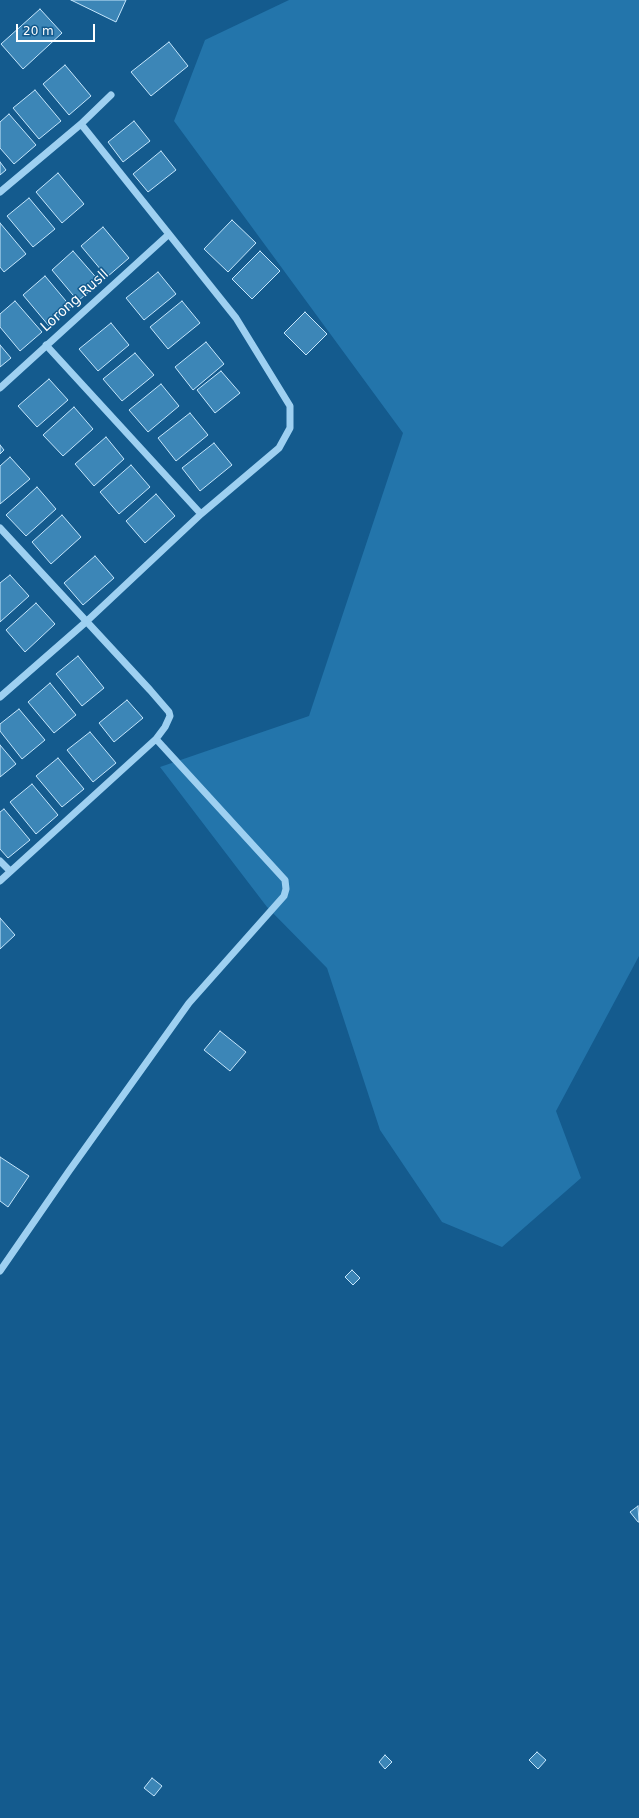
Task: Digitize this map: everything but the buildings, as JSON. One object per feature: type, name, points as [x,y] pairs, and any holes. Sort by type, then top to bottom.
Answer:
[{"type":"street","points":[[0,192],[81,124],[111,95]]},
{"type":"street","points":[[0,697],[87,622],[201,514],[279,448],[290,428],[290,406],[236,318],[168,235],[81,124]]},
{"type":"street","name":"Lorong Rusll","points":[[0,388],[168,235]]},
{"type":"street","points":[[46,345],[201,514]]},
{"type":"street","points":[[0,528],[169,712],[169,720],[156,739],[0,881]]},
{"type":"street","points":[[0,1271],[189,1003],[284,896],[286,889],[285,880],[156,739]]},
{"type":"street","points":[[0,861],[10,871]]},
{"type":"shaded area","points":[[289,0],[639,0],[639,956],[556,1111],[581,1178],[502,1247],[442,1222],[380,1130],[327,968],[267,907],[160,767],[309,716],[403,433],[174,121],[205,40]]}]
